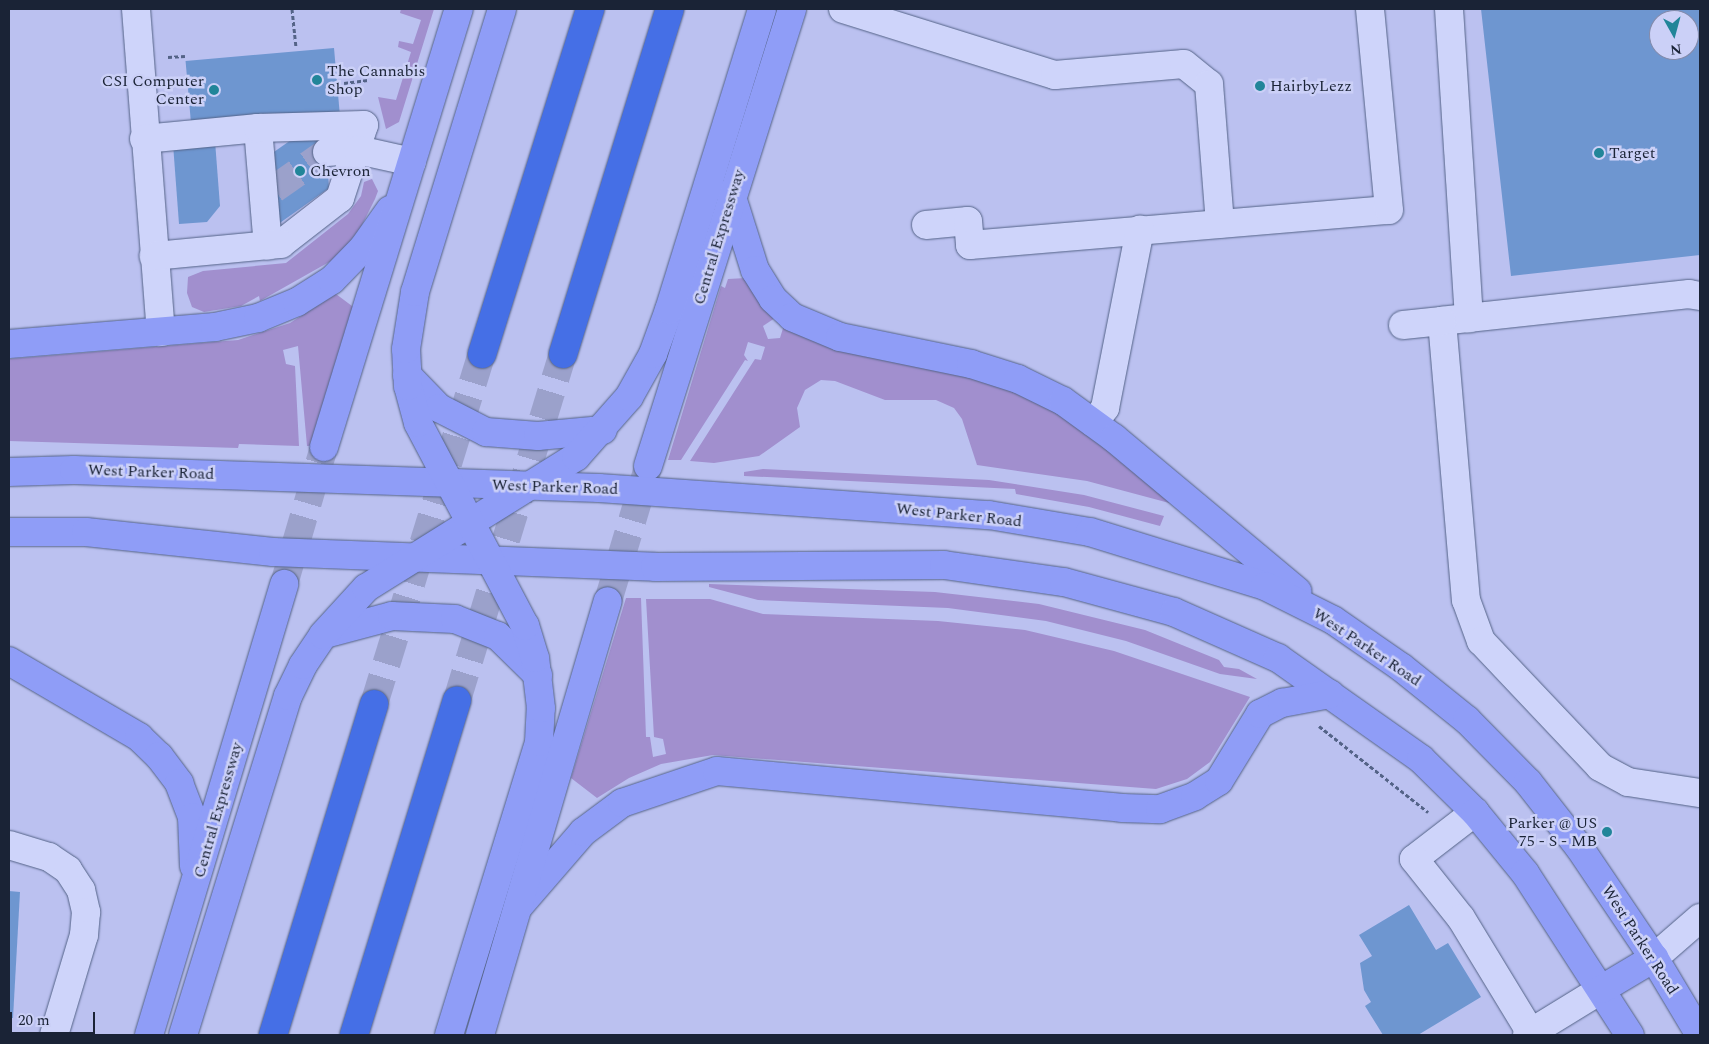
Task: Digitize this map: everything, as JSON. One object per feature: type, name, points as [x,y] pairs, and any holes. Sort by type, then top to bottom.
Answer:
[{"type":"highway","points":[[482,354],[590,9]]},
{"type":"highway","points":[[563,354],[670,9]]},
{"type":"highway","points":[[354,1035],[457,700]]},
{"type":"highway","points":[[272,1035],[374,704]]},
{"type":"main road","points":[[324,448],[459,9]]},
{"type":"main road","points":[[449,1035],[539,742],[538,675],[525,626],[418,423],[407,375],[407,331],[412,306],[502,9]]},
{"type":"main road","points":[[183,1035],[288,696],[324,635],[366,588],[576,457],[603,430],[642,376],[661,332],[762,9]]},
{"type":"main road","name":"Central Expressway","points":[[648,466],[732,194],[792,9]]},
{"type":"main road","points":[[9,344],[160,332],[232,324],[297,302],[332,280],[363,248],[403,193]]},
{"type":"main road","points":[[732,194],[755,270],[773,299],[792,317],[832,335],[972,364],[1003,374],[1063,401],[1094,423],[1333,620]]},
{"type":"main road","points":[[407,375],[439,408],[486,432],[538,436],[603,430]]},
{"type":"main road","name":"West Parker Road","points":[[9,472],[74,470],[531,485],[712,493],[989,515],[1090,532],[1265,586],[1333,620],[1401,667],[1467,720],[1528,782],[1579,846],[1654,958],[1700,1035]]},
{"type":"main road","points":[[9,532],[86,532],[273,552],[655,567],[944,566],[1064,582],[1174,612],[1278,658],[1420,759],[1475,812],[1525,873],[1602,989],[1630,1035]]},
{"type":"main road","name":"Central Expressway","points":[[149,1035],[195,888],[284,584]]},
{"type":"main road","points":[[480,1035],[608,601]]},
{"type":"main road","points":[[324,635],[385,616],[455,619],[498,636],[538,675]]},
{"type":"main road","points":[[9,661],[139,738],[159,756],[179,783],[192,817],[195,888]]},
{"type":"main road","points":[[519,906],[583,832],[622,803],[717,771],[1122,808],[1160,809],[1195,796],[1219,781],[1260,714],[1282,703],[1330,694]]},
{"type":"main road","points":[[1602,989],[1654,958]]},
{"type":"lane","points":[[136,9],[144,139],[160,332]]},
{"type":"lane","points":[[843,9],[1055,75],[1184,64],[1209,84],[1220,224]]},
{"type":"lane","points":[[926,225],[968,221],[970,245],[1140,229],[1389,210],[1370,9]]},
{"type":"lane","points":[[1450,9],[1469,318]]},
{"type":"lane","points":[[144,139],[258,128],[364,126],[358,150],[340,198],[281,244],[154,256]]},
{"type":"lane","points":[[258,128],[269,193],[268,246]]},
{"type":"lane","points":[[327,152],[358,150],[412,162]]},
{"type":"lane","points":[[1094,423],[1106,408],[1140,229]]},
{"type":"lane","points":[[1403,326],[1689,294],[1700,296]]},
{"type":"lane","points":[[1442,321],[1466,600],[1480,641],[1600,767],[1628,782],[1700,793]]},
{"type":"lane","points":[[1475,812],[1414,859],[1461,918],[1530,1035],[1602,989]]},
{"type":"lane","points":[[9,844],[49,856],[68,870],[81,890],[86,912],[84,935],[54,1035]]},
{"type":"lane","points":[[1654,958],[1700,918]]},
{"type":"path","points":[[292,9],[296,46]]},
{"type":"path","points":[[344,83],[368,80]]},
{"type":"path","points":[[1316,724],[1450,830]]},
{"type":"shaded area","points":[[401,9],[434,9],[399,122],[386,129],[378,97],[396,100],[411,52],[398,47],[399,41],[413,44],[421,20],[400,13]]},
{"type":"shaded area","points":[[372,179],[378,191],[375,199],[361,227],[338,257],[260,301],[259,296],[241,306],[204,312],[192,307],[187,293],[188,277],[203,271],[286,263],[348,214],[361,196],[364,182]]},
{"type":"shaded area","points":[[746,278],[775,318],[763,326],[768,339],[780,338],[784,325],[828,347],[976,377],[1031,398],[1082,428],[1173,504],[1087,481],[977,465],[962,419],[954,408],[936,400],[885,400],[835,381],[821,380],[805,390],[797,408],[800,427],[759,456],[714,463],[690,461],[755,359],[761,360],[765,347],[748,342],[744,355],[748,361],[745,360],[681,460],[668,460],[721,286],[725,288],[728,279]]},
{"type":"shaded area","points":[[336,294],[356,309],[316,446],[307,446],[298,346],[283,350],[286,364],[295,366],[299,446],[239,444],[238,448],[9,441],[9,359],[238,340],[290,323]]},
{"type":"shaded area","points":[[763,469],[989,480],[1084,495],[1164,516],[1160,526],[1089,507],[1016,494],[1015,489],[744,476],[744,472]]},
{"type":"shaded area","points":[[709,584],[935,592],[1039,604],[1145,630],[1219,660],[1224,667],[1239,669],[1257,679],[1220,674],[1126,641],[1046,621],[948,608],[758,600],[709,587]]},
{"type":"shaded area","points":[[626,598],[641,598],[646,737],[650,737],[653,757],[666,754],[663,739],[654,737],[646,599],[710,599],[763,614],[938,621],[1025,630],[1114,651],[1250,697],[1210,762],[1187,779],[1156,789],[713,755],[661,764],[629,778],[597,798],[571,778]]},
{"type":"building","name":"Target","points":[[1481,9],[1700,9],[1700,255],[1511,276]]},
{"type":"building","points":[[334,48],[340,114],[191,127],[186,61]]},
{"type":"building","name":"Chevron","points":[[324,117],[329,188],[277,225],[271,154]]},
{"type":"building","points":[[215,141],[220,206],[207,222],[179,224],[173,144]]},
{"type":"building","points":[[9,891],[20,892],[13,1018],[9,1018]]},
{"type":"building","points":[[1409,905],[1436,950],[1448,943],[1481,997],[1418,1035],[1383,1035],[1365,1006],[1371,1002],[1364,990],[1360,963],[1372,956],[1359,935]]},
{"type":"tunnel","points":[[274,189],[327,152]]},
{"type":"tunnel","points":[[374,704],[482,354]]},
{"type":"tunnel","points":[[457,700],[563,354]]},
{"type":"tunnel","points":[[284,584],[324,447]]},
{"type":"tunnel","points":[[608,601],[648,468]]},
{"type":"place","name":"The Cannabis Shop","points":[[317,80]]},
{"type":"place","name":"HairbyLezz","points":[[1260,86]]},
{"type":"place","name":"CSI Computer Center","points":[[214,90]]},
{"type":"place","name":"Target","points":[[1599,153]]},
{"type":"place","name":"Chevron","points":[[300,171]]},
{"type":"place","name":"Parker @ US 75 - S - MB","points":[[1607,832]]}]
